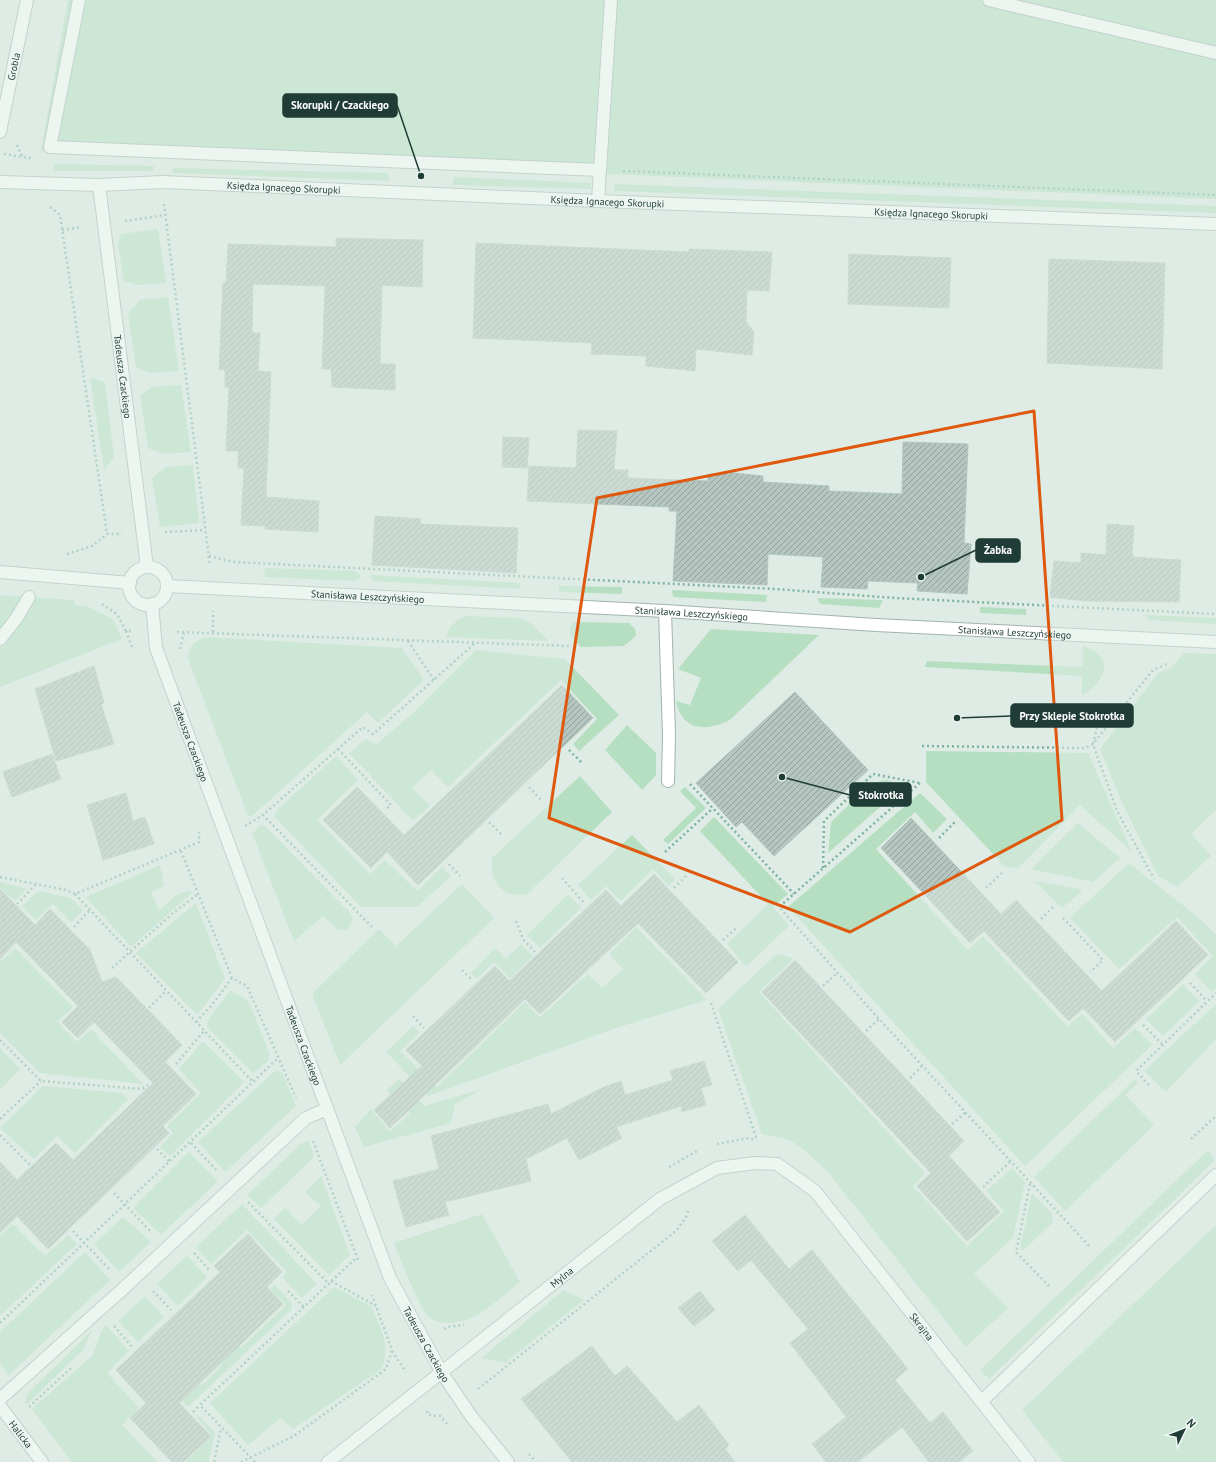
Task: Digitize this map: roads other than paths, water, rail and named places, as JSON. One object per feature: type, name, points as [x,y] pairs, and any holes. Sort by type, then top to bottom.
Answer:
[{"type":"street","name":"Grobla","points":[[0,132],[27,0]]},
{"type":"street","points":[[80,0],[50,147],[600,170]]},
{"type":"street","points":[[598,201],[611,0]]},
{"type":"street","points":[[989,0],[1216,53]]},
{"type":"street","name":"Księdza Ignacego Skorupki","points":[[0,182],[98,185],[163,182],[598,201],[1216,224]]},
{"type":"street","name":"Tadeusza Czackiego","points":[[98,185],[147,567]]},
{"type":"street","points":[[147,567],[159,570],[166,580],[167,586],[163,598],[152,604],[141,603],[135,600],[132,595],[130,583],[135,572],[147,567]]},
{"type":"street","points":[[0,572],[130,583]]},
{"type":"street","name":"Stanisława Leszczyńskiego","points":[[167,586],[213,590],[665,611],[876,625],[1216,642]]},
{"type":"street","points":[[0,639],[16,619],[29,597]]},
{"type":"street","name":"Tadeusza Czackiego","points":[[152,604],[156,648],[390,1278],[442,1373],[471,1416],[508,1462]]},
{"type":"street","points":[[665,611],[669,736],[668,781]]},
{"type":"street","points":[[0,1399],[125,1287],[306,1118],[327,1109]]},
{"type":"street","name":"Mylna","points":[[328,1462],[660,1199],[717,1168],[755,1163],[777,1164],[815,1191]]},
{"type":"street","points":[[982,1401],[1216,1175]]},
{"type":"street","name":"Skrajna","points":[[815,1191],[1030,1462]]},
{"type":"street","name":"Halicka","points":[[0,1406],[42,1462]]},
{"type":"place","name":"Skorupki / Czackiego","points":[[421,176]]},
{"type":"place","name":"Żabka","points":[[921,577]]},
{"type":"place","name":"Przy Sklepie Stokrotka","points":[[957,718]]},
{"type":"place","name":"Stokrotka","points":[[782,777]]}]
